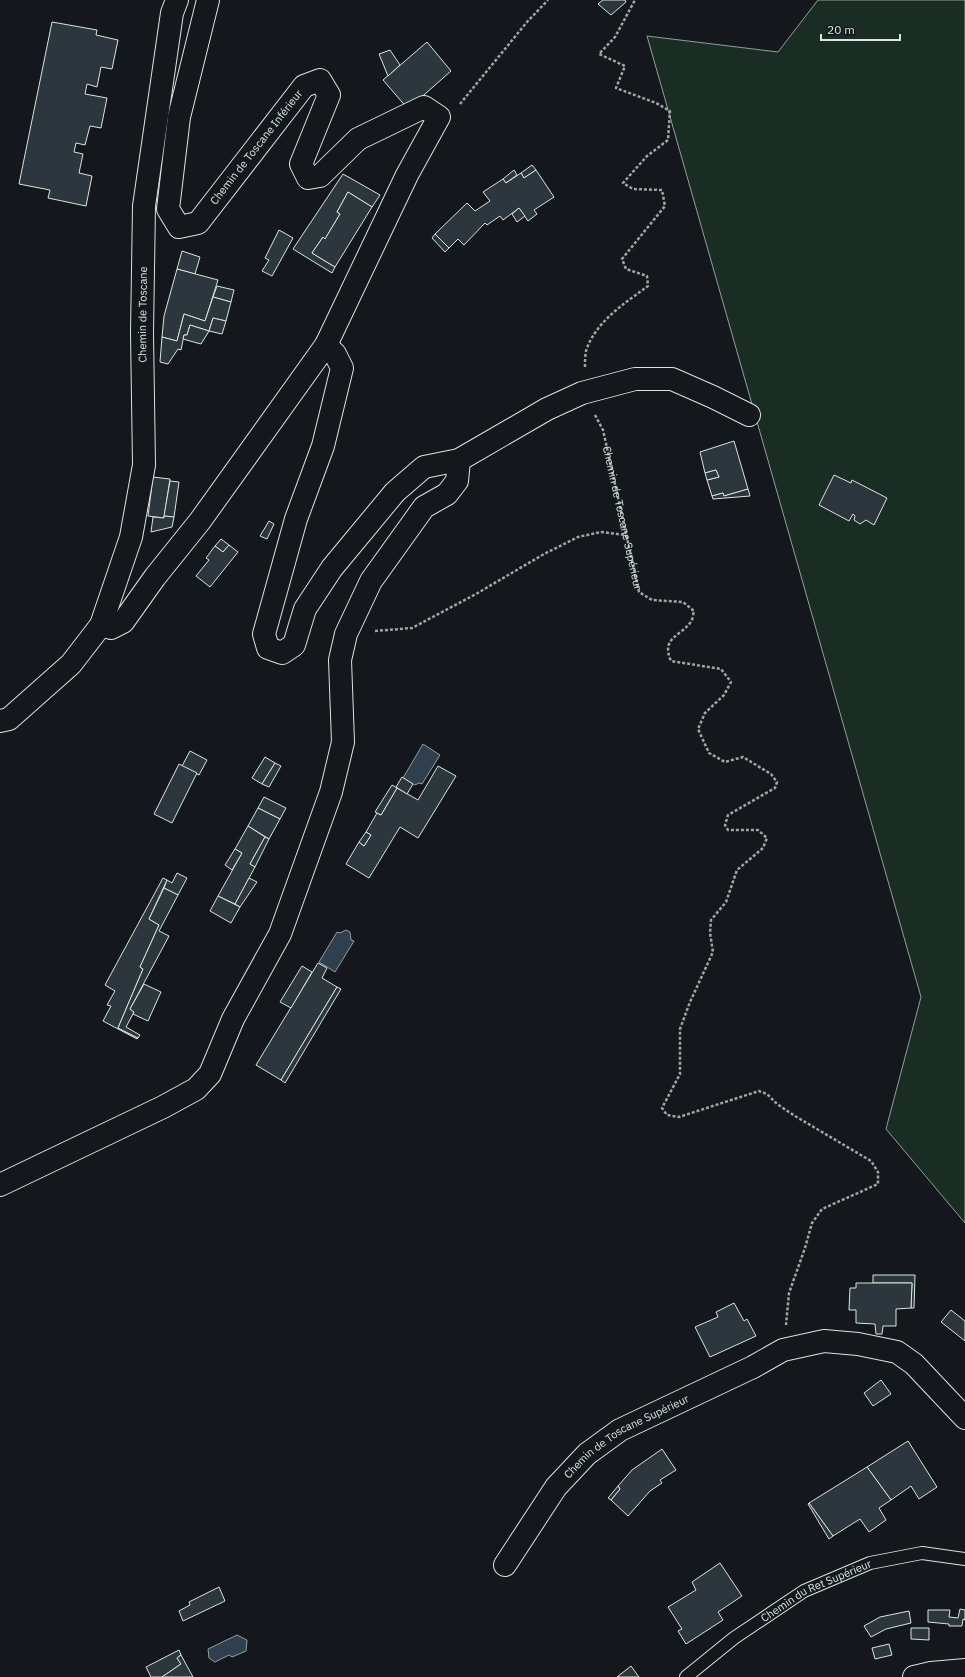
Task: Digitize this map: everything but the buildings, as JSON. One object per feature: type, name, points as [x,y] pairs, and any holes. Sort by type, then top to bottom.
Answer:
[{"type":"street","name":"Chemin de Toscane","points":[[0,721],[9,718],[71,664],[101,625],[131,537],[144,465],[142,332],[144,206],[172,14],[177,0]]},
{"type":"street","name":"Chemin de Toscane Inférieur","points":[[208,0],[179,117],[168,209],[179,227],[198,224],[304,86],[320,80],[330,95],[301,164],[308,178],[320,176],[358,139],[424,107],[439,116]]},
{"type":"street","points":[[101,625],[111,628],[123,622],[155,578],[200,522],[326,345],[407,175],[439,116]]},
{"type":"street","points":[[326,345],[335,354],[342,368],[324,446],[296,519],[264,634],[268,648],[282,653],[294,645],[306,609],[332,568],[395,492],[424,468],[459,460],[547,409],[582,392],[635,379],[672,379],[714,397],[749,415]]},
{"type":"street","points":[[0,1185],[163,1108],[196,1089],[210,1074],[234,1019],[280,934],[331,792],[343,742],[340,660],[346,634],[371,581],[424,507],[447,494],[457,481],[459,460]]},
{"type":"street","name":"Chemin de Toscane Supérieur","points":[[505,1565],[556,1487],[587,1454],[620,1430],[753,1367],[783,1350],[824,1341],[858,1344],[897,1352],[914,1364],[965,1418]]},
{"type":"street","points":[[914,1677],[931,1673],[965,1670]]},
{"type":"lane","name":"Chemin du Ret Supérieur","points":[[686,1677],[734,1638],[804,1592],[870,1563],[922,1553],[965,1559]]},
{"type":"path","points":[[439,116],[461,103],[527,22],[548,0]]},
{"type":"path","points":[[582,392],[586,351],[598,329],[615,310],[648,286],[647,276],[626,269],[622,259],[665,206],[662,190],[633,189],[623,182],[647,156],[668,140],[670,111],[616,88],[625,66],[599,54],[615,37],[635,0]]},
{"type":"path","name":"Chemin de Toscane Supérieur","points":[[582,392],[603,430],[639,592],[652,600],[683,602],[694,611],[692,622],[669,642],[667,652],[671,661],[721,669],[731,682],[724,695],[705,713],[698,729],[709,753],[725,762],[743,757],[771,774],[777,782],[775,788],[728,815],[725,825],[728,830],[758,830],[767,838],[763,848],[737,870],[726,902],[711,920],[710,933],[713,952],[690,1002],[680,1029],[680,1074],[662,1108],[667,1115],[679,1117],[759,1091],[763,1092],[795,1116],[871,1161],[878,1172],[878,1184],[822,1208],[812,1223],[789,1293],[783,1350]]},
{"type":"path","points":[[346,634],[412,628],[476,594],[544,554],[578,537],[601,532],[626,535]]},
{"type":"green space","points":[[818,0],[965,0],[965,1223],[886,1129],[921,997],[647,36],[778,52]]},
{"type":"water","points":[[423,744],[440,755],[422,784],[419,783],[415,785],[403,778]]},
{"type":"water","points":[[346,930],[350,932],[351,940],[354,941],[335,972],[319,962],[337,932],[340,933]]},
{"type":"water","points":[[237,1635],[247,1640],[246,1651],[232,1657],[229,1655],[215,1662],[209,1658],[208,1649]]}]
